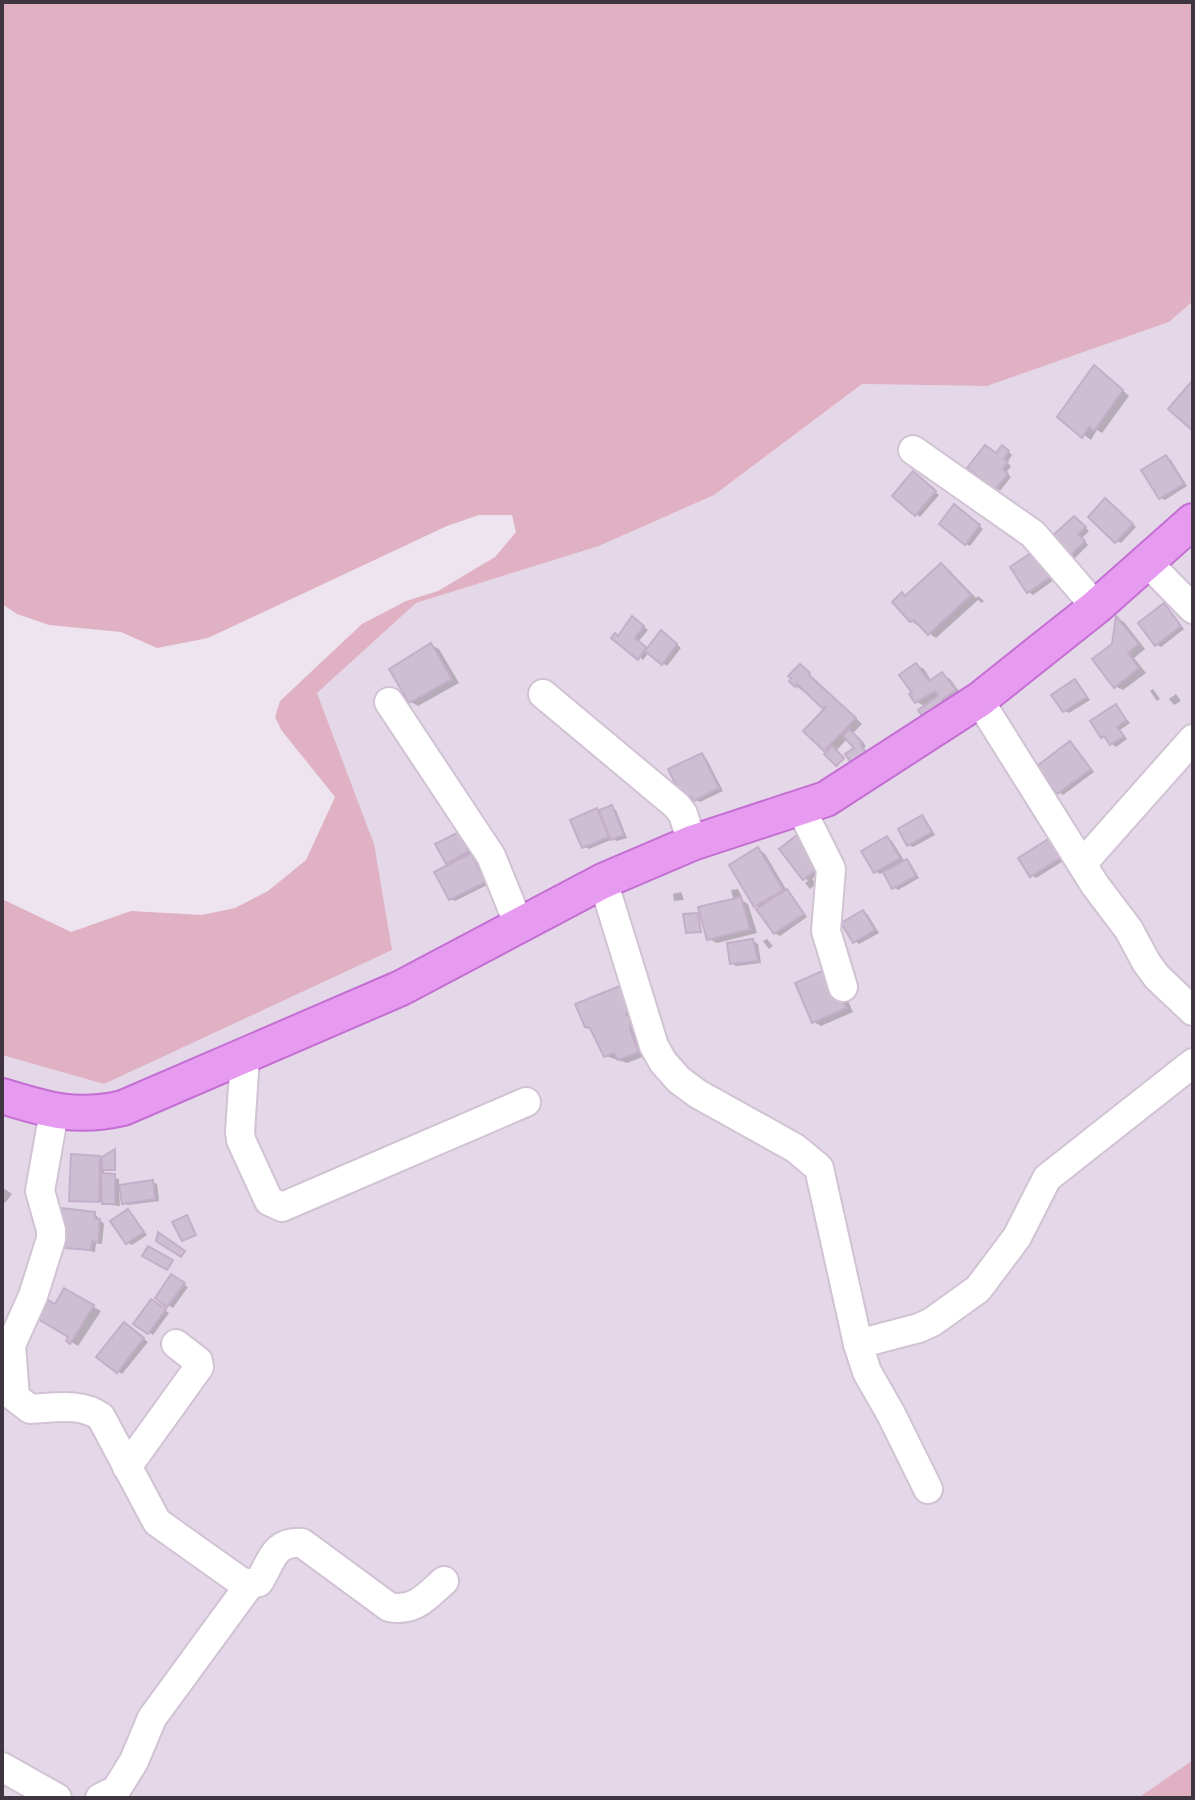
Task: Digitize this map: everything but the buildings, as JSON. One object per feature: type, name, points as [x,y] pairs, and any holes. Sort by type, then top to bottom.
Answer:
[{"type":"main road","points":[[2,1096],[54,1112],[103,1112],[123,1108],[401,988],[603,881],[692,843],[801,809],[854,783],[979,700],[1096,607],[1193,521]]},
{"type":"street","points":[[913,450],[1033,534],[1096,607]]},
{"type":"street","points":[[1148,563],[1193,609]]},
{"type":"street","points":[[543,694],[677,806],[683,814],[692,843]]},
{"type":"street","points":[[979,700],[1095,885],[1129,930],[1157,977],[1193,1011]]},
{"type":"street","points":[[389,702],[491,856],[519,925]]},
{"type":"street","points":[[1082,864],[1193,739]]},
{"type":"street","points":[[801,809],[831,869],[826,931],[843,987]]},
{"type":"street","points":[[603,881],[654,1046],[663,1062],[679,1080],[698,1094],[795,1148],[819,1168],[867,1372],[928,1489]]},
{"type":"street","points":[[245,1057],[241,1140],[269,1201],[282,1207],[526,1102]]},
{"type":"street","points":[[858,1344],[919,1328],[978,1289],[1017,1237],[1047,1178],[1193,1063]]},
{"type":"street","points":[[54,1112],[40,1191],[51,1239],[33,1296],[11,1345],[8,1392],[30,1409],[78,1407],[91,1409],[101,1417],[157,1522],[240,1581],[250,1584],[259,1582],[279,1547],[288,1542],[302,1543],[389,1607],[402,1609],[416,1606],[444,1581]]},
{"type":"street","points":[[127,1467],[199,1367],[198,1361],[176,1344]]},
{"type":"street","points":[[100,1798],[116,1790],[134,1761],[152,1718],[250,1584]]},
{"type":"street","points":[[2,1767],[57,1798]]},
{"type":"shaded area","points":[[2,2],[1193,2],[1193,301],[1169,322],[987,386],[862,384],[714,495],[599,546],[416,603],[317,693],[374,844],[392,950],[104,1084],[2,1055],[2,899],[71,932],[131,911],[202,915],[235,908],[268,891],[306,860],[335,797],[282,731],[275,717],[280,701],[362,624],[406,601],[438,591],[495,557],[516,532],[512,515],[479,515],[447,526],[208,638],[157,648],[121,632],[49,625],[17,614],[2,604]]},
{"type":"shaded area","points":[[1193,301],[1193,1760],[1138,1798],[2,1798],[2,1055],[104,1084],[374,844],[317,693],[416,603],[599,546],[714,495],[862,384],[987,386],[1169,322]]},
{"type":"shaded area","points":[[1193,1760],[1193,1798],[1138,1798]]}]
